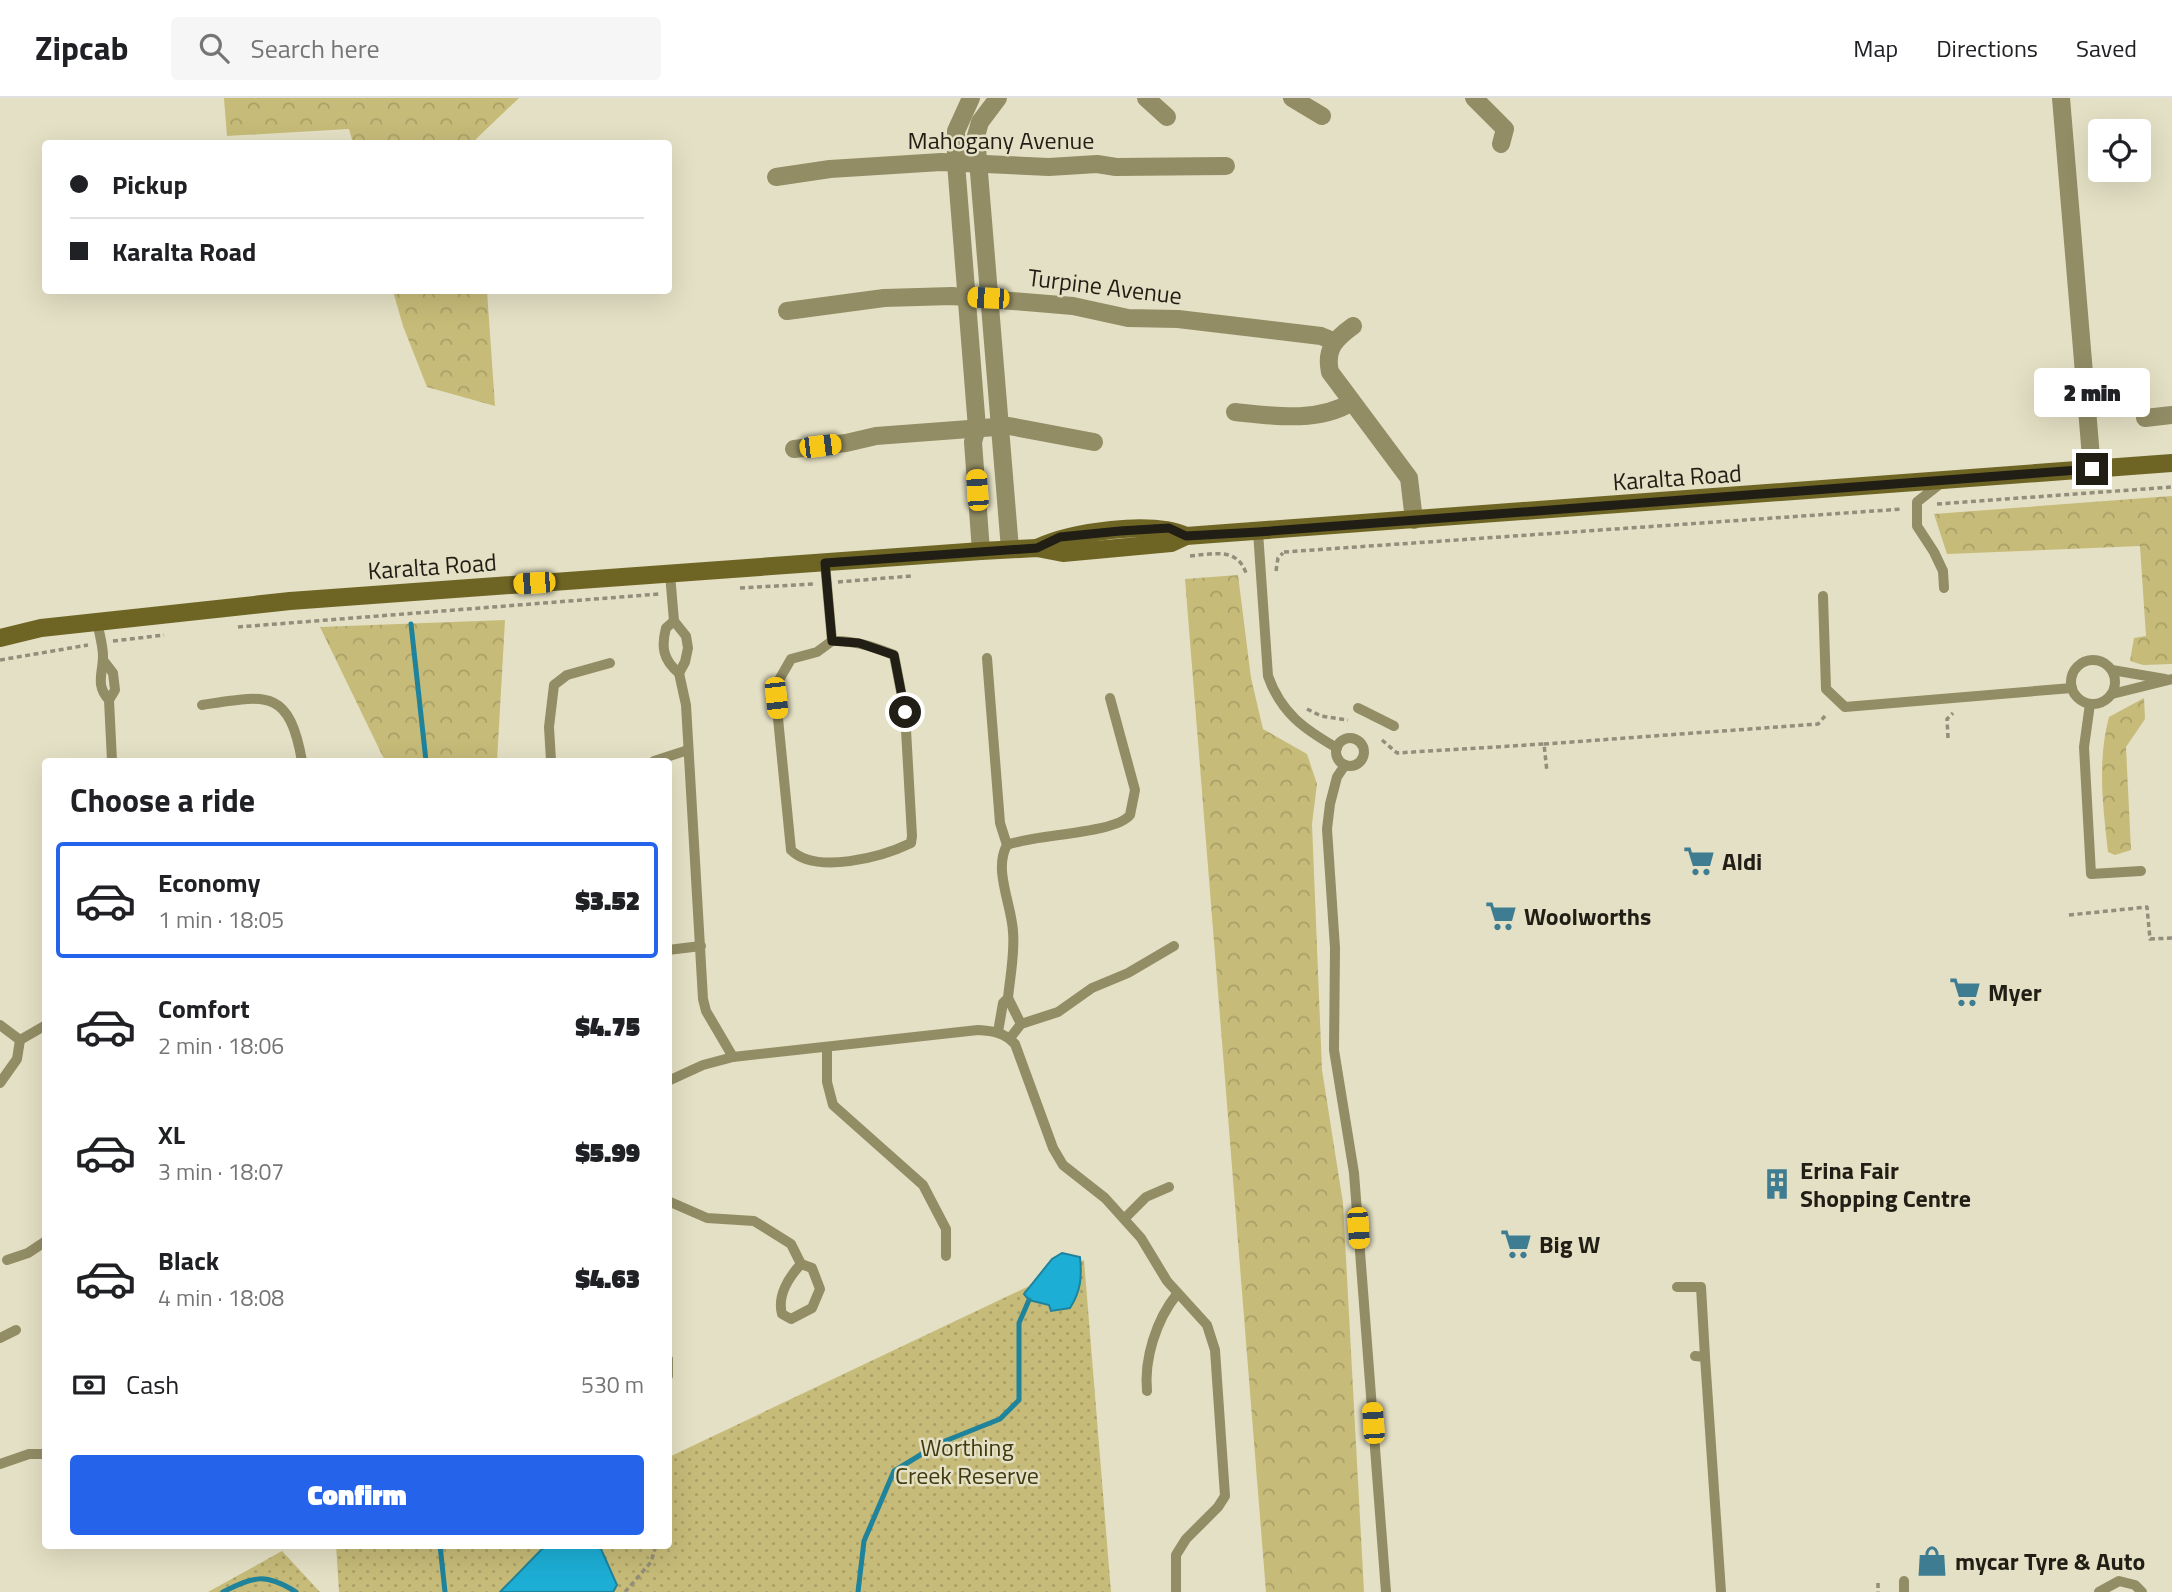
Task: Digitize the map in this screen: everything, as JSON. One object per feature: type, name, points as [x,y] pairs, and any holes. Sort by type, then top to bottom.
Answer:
[{"type":"street","points":[[971,98],[956,131],[956,163],[976,428],[973,442],[981,551]]},
{"type":"street","points":[[998,98],[980,122],[976,136],[1010,549]]},
{"type":"street","points":[[1146,98],[1167,117]]},
{"type":"street","points":[[1292,98],[1322,116]]},
{"type":"street","points":[[1474,98],[1505,129],[1501,144]]},
{"type":"street","points":[[2061,98],[2092,469]]},
{"type":"street","name":"Mahogany Avenue","points":[[776,177],[830,169],[956,163],[1226,166]]},
{"type":"street","name":"Turpine Avenue","points":[[787,311],[895,297],[988,298],[1073,306],[1128,318],[1178,318],[1321,336],[1333,341]]},
{"type":"street","points":[[1353,326],[1333,341],[1328,351],[1331,372],[1409,478],[1415,520]]},
{"type":"street","points":[[1235,412],[1276,416],[1318,414],[1352,402]]},
{"type":"street","points":[[2145,418],[2172,415]]},
{"type":"street","points":[[794,449],[846,443],[876,436],[998,427],[1094,442]]},
{"type":"street","name":"Karalta Road","points":[[0,638],[41,628],[290,601],[1010,549],[1037,548],[1063,553],[1171,543],[1186,536],[2172,463]]},
{"type":"lane","points":[[1944,481],[1917,502],[1917,526],[1934,552],[1942,571],[1944,588]]},
{"type":"lane","points":[[1258,532],[1267,659],[1272,687],[1287,713],[1313,734],[1337,748]]},
{"type":"lane","points":[[825,563],[832,641]]},
{"type":"lane","points":[[670,573],[674,621],[686,636],[688,648],[679,673]]},
{"type":"lane","points":[[1823,596],[1826,689],[1844,707],[2072,688]]},
{"type":"lane","points":[[97,621],[103,660],[99,674],[101,692],[109,700],[112,758]]},
{"type":"lane","points":[[674,621],[666,628],[663,651],[668,664],[679,673],[684,689],[706,1011],[733,1057]]},
{"type":"lane","points":[[832,641],[859,643],[881,650],[894,655],[898,663],[905,712],[912,836],[911,843],[874,856],[819,862],[797,856],[790,850],[776,698],[779,680],[791,659],[817,652],[832,641]]},
{"type":"lane","points":[[987,658],[1000,823],[1007,845]]},
{"type":"lane","points":[[2098,660],[2112,670],[2171,679],[2112,694],[2104,701],[2090,704],[2078,699],[2072,688],[2072,674],[2081,663],[2098,660]]},
{"type":"lane","points":[[551,758],[549,727],[554,685],[567,675],[610,663]]},
{"type":"lane","points":[[2112,670],[2116,684],[2112,694]]},
{"type":"lane","points":[[1021,1024],[1008,998],[1014,935],[1001,856],[1007,845],[1037,836],[1118,824],[1130,815],[1135,790],[1110,698]]},
{"type":"lane","points":[[202,705],[260,699],[282,707],[295,726],[301,758]]},
{"type":"lane","points":[[2090,704],[2084,747],[2091,874],[2141,872]]},
{"type":"lane","points":[[1357,708],[1394,726]]},
{"type":"lane","points":[[1349,737],[1358,740],[1363,747],[1361,760],[1354,765],[1345,765],[1336,756],[1337,748],[1341,740],[1349,737]]},
{"type":"lane","points":[[663,758],[688,750]]},
{"type":"lane","points":[[1345,765],[1337,778],[1327,829],[1335,948],[1334,1050],[1354,1173],[1386,1592]]},
{"type":"lane","points":[[672,950],[701,946]]},
{"type":"lane","points":[[1010,1038],[1021,1024],[1058,1012],[1092,988],[1128,972],[1174,946]]},
{"type":"lane","points":[[998,1032],[1003,1003],[1008,998]]},
{"type":"lane","points":[[0,1025],[20,1040]]},
{"type":"lane","points":[[20,1040],[42,1027]]},
{"type":"lane","points":[[672,1080],[704,1065],[733,1057],[978,1030],[998,1032],[1010,1038],[1015,1044],[1053,1148],[1063,1164],[1125,1218],[1177,1294],[1211,1334],[1226,1486],[1218,1507],[1186,1539],[1176,1555],[1176,1592]]},
{"type":"lane","points":[[0,1083],[17,1059],[20,1040]]},
{"type":"lane","points":[[827,1048],[827,1082],[833,1105],[923,1185],[946,1229],[946,1256]]},
{"type":"lane","points":[[1125,1218],[1146,1197],[1169,1187]]},
{"type":"lane","points":[[672,1203],[707,1218],[754,1221],[791,1244],[801,1264],[812,1268],[816,1275],[818,1298],[806,1314],[792,1319],[782,1314],[780,1301],[790,1279],[801,1264]]},
{"type":"lane","points":[[7,1260],[27,1253],[42,1244]]},
{"type":"lane","points":[[1677,1287],[1701,1287],[1700,1356],[1721,1592]]},
{"type":"lane","points":[[1147,1391],[1146,1359],[1169,1303],[1177,1294]]},
{"type":"lane","points":[[0,1338],[16,1330]]},
{"type":"lane","points":[[0,1464],[29,1454],[42,1454]]},
{"type":"lane","points":[[2099,1592],[2119,1581],[2135,1585],[2142,1592]]},
{"type":"path","points":[[1930,505],[2172,487]]},
{"type":"path","points":[[1283,552],[1905,509]]},
{"type":"path","points":[[1301,704],[1315,714],[1348,720]]},
{"type":"path","points":[[1948,738],[1947,719],[1953,713],[1959,713],[1959,710]]},
{"type":"path","points":[[1382,740],[1397,753],[1818,724],[1825,716]]},
{"type":"path","points":[[1544,744],[1547,772]]},
{"type":"path","points":[[2069,915],[2147,907],[2150,939],[2172,938]]},
{"type":"path","points":[[625,1592],[650,1563],[655,1549]]},
{"type":"path","points":[[1878,1583],[1878,1592]]},
{"type":"green space","points":[[224,98],[519,98],[476,140],[352,140],[349,129],[227,136]]},
{"type":"green space","points":[[394,294],[487,294],[495,406],[427,387],[403,326]]},
{"type":"green space","points":[[2172,496],[2172,664],[2143,665],[2130,661],[2134,638],[2146,636],[2140,546],[1947,554],[1934,514]]},
{"type":"green space","points":[[1238,575],[1251,678],[1263,729],[1307,754],[1317,784],[1312,824],[1322,1070],[1343,1203],[1364,1592],[1266,1592],[1185,579]]},
{"type":"green space","points":[[505,620],[497,758],[384,758],[320,627]]},
{"type":"green space","points":[[2144,698],[2145,719],[2126,747],[2131,850],[2115,855],[2108,852],[2103,801],[2105,734],[2109,717]]},
{"type":"green space","name":"Worthing Creek Reserve","points":[[1084,1260],[1111,1592],[339,1592],[336,1549],[672,1549],[672,1456]]},
{"type":"green space","points":[[282,1551],[320,1592],[208,1592]]},
{"type":"water","points":[[1062,1253],[1080,1257],[1080,1284],[1070,1308],[1051,1311],[1049,1305],[1029,1300],[1024,1294],[1052,1259]]},
{"type":"water","points":[[542,1549],[601,1549],[617,1585],[613,1592],[500,1592]]},
{"type":"waterway","points":[[411,624],[426,758]]},
{"type":"waterway","points":[[858,1592],[864,1541],[894,1471],[940,1443],[1000,1419],[1019,1400],[1019,1323],[1029,1300]]},
{"type":"waterway","points":[[440,1549],[445,1592]]},
{"type":"waterway","points":[[223,1592],[260,1579],[268,1579],[296,1592]]},
{"type":"place","name":"Aldi","points":[[1699,861]]},
{"type":"place","name":"Woolworths","points":[[1501,916]]},
{"type":"place","name":"Myer","points":[[1965,992]]},
{"type":"place","name":"Erina Fair Shopping Centre","points":[[1777,1184]]},
{"type":"place","name":"Big W","points":[[1516,1244]]},
{"type":"place","name":"mycar Tyre & Auto","points":[[1932,1561]]},
{"type":"route","points":[[905,712],[898,663],[894,655],[859,643],[832,641],[825,563],[1037,548],[1060,537],[1120,531],[1169,528],[1186,536],[1258,532],[2092,469]]}]
